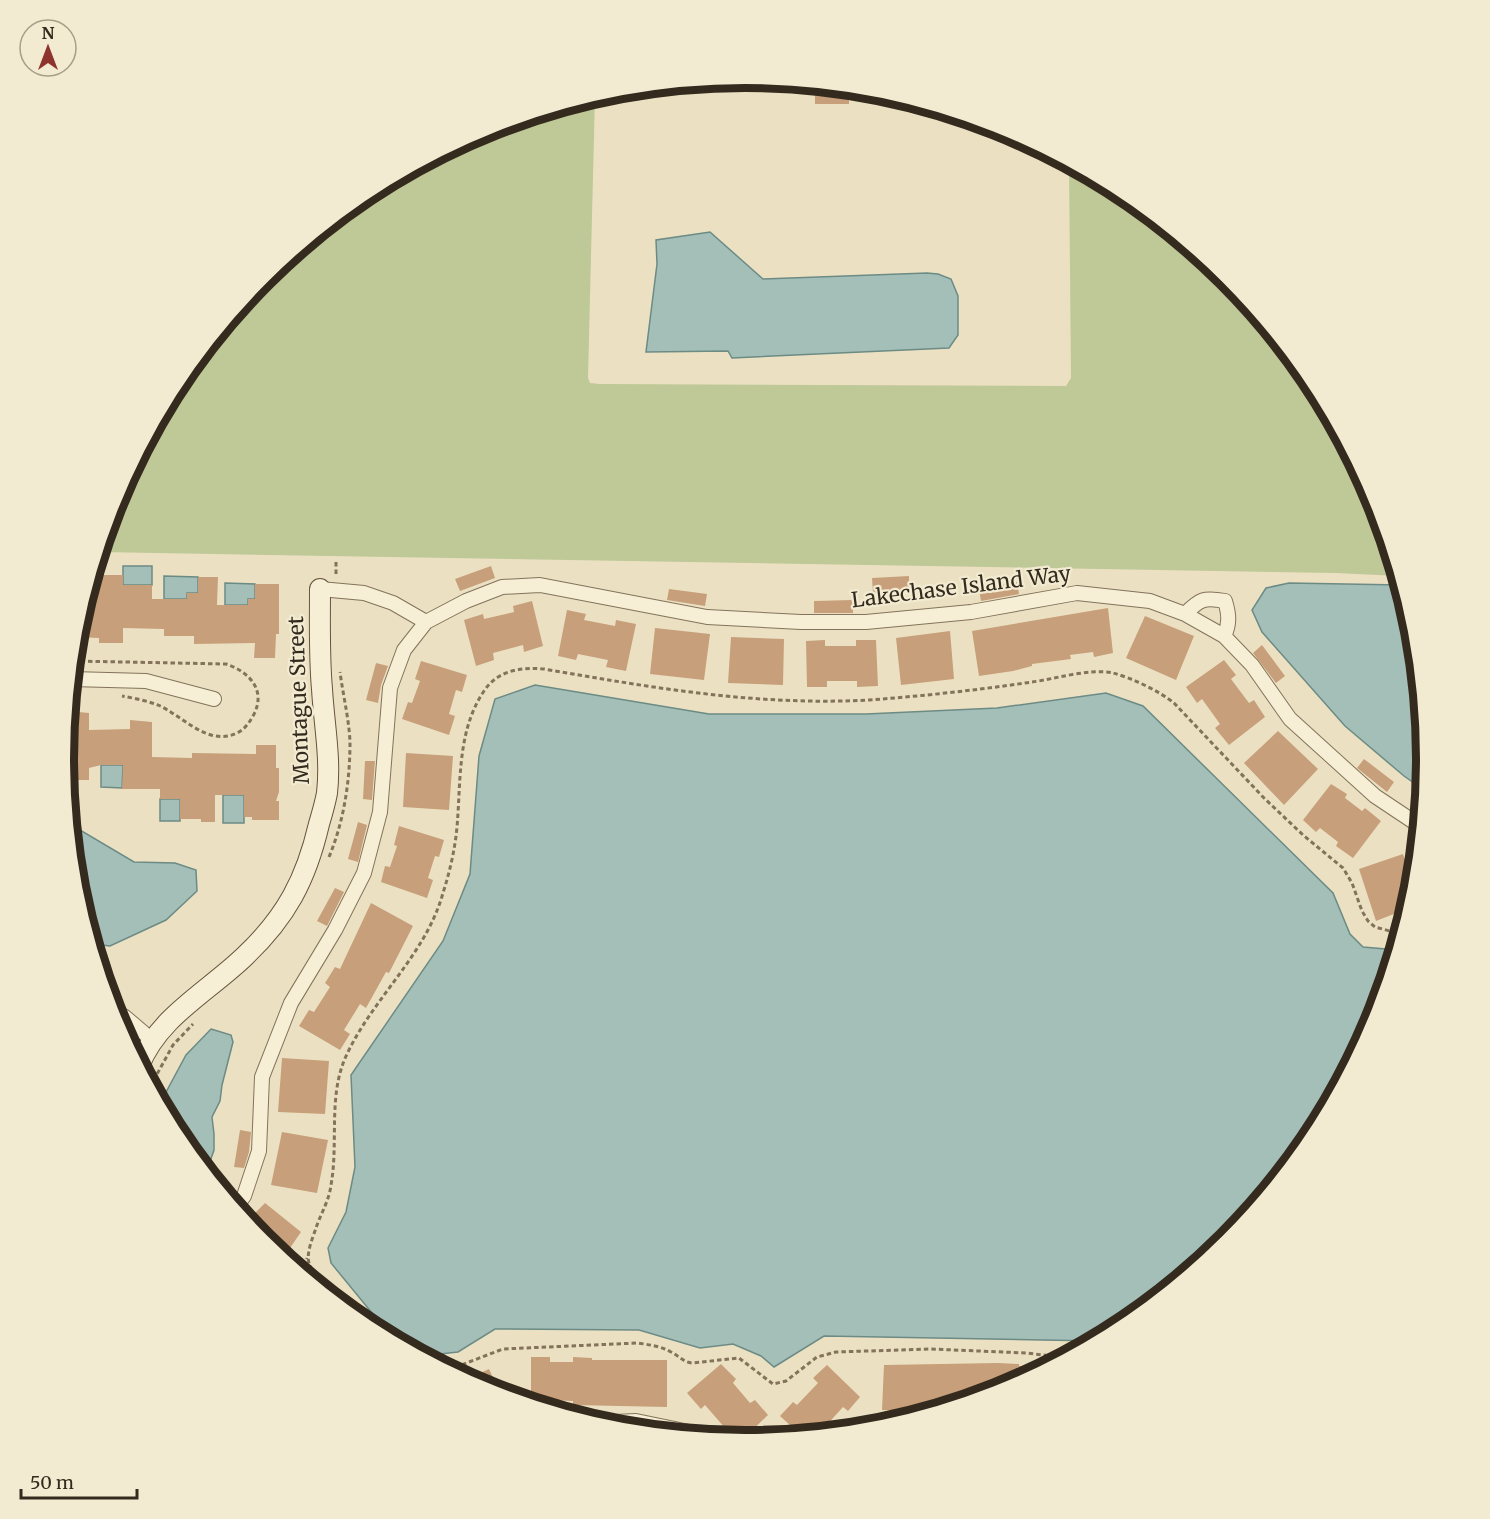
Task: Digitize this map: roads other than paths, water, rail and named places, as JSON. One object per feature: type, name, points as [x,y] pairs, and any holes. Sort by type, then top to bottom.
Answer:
[{"type":"street","name":"Lakechase Island Way","points":[[240,1202],[244,1196],[259,1151],[262,1077],[291,1003],[335,930],[364,873],[380,812],[390,688],[404,650],[426,622],[466,601],[502,587],[540,585],[707,617],[801,622],[866,622],[971,612],[1077,593],[1150,601],[1185,614],[1224,636],[1252,665],[1290,718],[1375,796],[1413,822]]},
{"type":"street","points":[[328,590],[364,593],[393,603],[426,622]]},
{"type":"street","name":"Montague Street","points":[[145,1052],[180,1011],[243,958],[272,929],[294,895],[312,858],[327,793],[327,740],[322,689],[328,590]]},
{"type":"street","points":[[1185,614],[1197,601],[1210,598],[1225,601],[1229,614],[1228,627],[1224,636]]},
{"type":"street","points":[[78,679],[146,681],[214,699]]},
{"type":"street","points":[[125,1017],[145,1052]]},
{"type":"street","points":[[633,1421],[649,1424]]},
{"type":"water","points":[[710,232],[763,279],[927,273],[951,279],[958,296],[958,335],[949,348],[732,358],[728,351],[646,352],[657,264],[656,240]]},
{"type":"water","points":[[123,566],[152,566],[152,585],[123,585]]},
{"type":"water","points":[[164,576],[198,577],[198,593],[187,593],[187,599],[164,599]]},
{"type":"water","points":[[225,583],[255,584],[255,599],[248,599],[248,605],[225,605]]},
{"type":"water","points":[[1289,583],[1394,585],[1411,672],[1415,716],[1415,784],[1345,726],[1262,632],[1252,610],[1266,588]]},
{"type":"water","points":[[535,685],[709,714],[866,714],[997,708],[1106,693],[1143,706],[1333,893],[1350,934],[1363,947],[1389,949],[1365,1016],[1347,1056],[1327,1095],[1278,1168],[1220,1234],[1188,1264],[1118,1318],[1081,1341],[824,1336],[774,1367],[761,1356],[733,1344],[700,1348],[639,1330],[495,1329],[458,1352],[434,1355],[380,1323],[331,1263],[328,1248],[346,1212],[355,1167],[351,1075],[443,941],[470,874],[479,756],[495,699]]},
{"type":"water","points":[[101,765],[123,765],[122,788],[101,787]]},
{"type":"water","points":[[223,795],[244,795],[244,823],[223,823]]},
{"type":"water","points":[[160,799],[180,799],[180,821],[160,821]]},
{"type":"water","points":[[77,828],[134,862],[175,863],[196,870],[197,891],[166,920],[110,946],[100,945],[96,933],[86,891]]},
{"type":"water","points":[[211,1029],[231,1035],[233,1042],[220,1101],[212,1117],[214,1150],[209,1164],[164,1097],[186,1055]]}]
